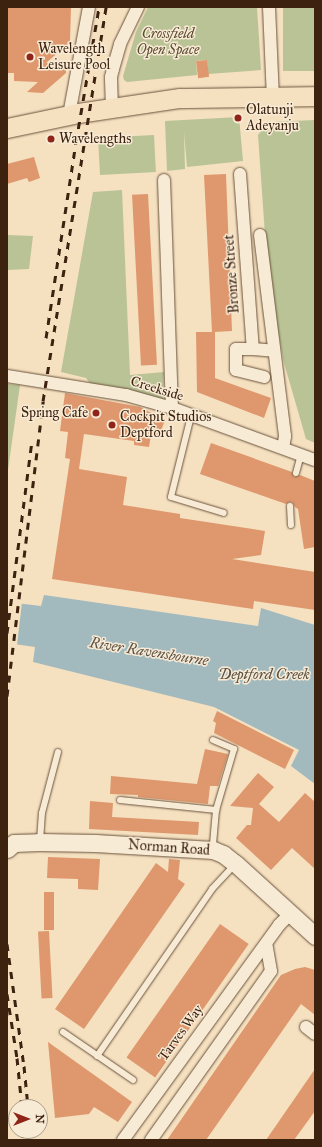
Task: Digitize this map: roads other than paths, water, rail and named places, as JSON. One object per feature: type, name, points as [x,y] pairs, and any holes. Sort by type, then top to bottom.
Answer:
[{"type":"main road","points":[[7,128],[69,115],[180,98],[315,96]]},
{"type":"main road","name":"Norman Road","points":[[9,843],[95,843],[213,850],[223,854],[236,864],[315,936]]},
{"type":"street","points":[[69,115],[89,7]]},
{"type":"street","points":[[112,108],[111,77],[113,69],[120,44],[138,7]]},
{"type":"street","points":[[269,7],[273,97]]},
{"type":"street","name":"Bronze Street","points":[[240,174],[253,350]]},
{"type":"street","points":[[164,180],[172,408]]},
{"type":"street","points":[[260,235],[285,436],[283,448]]},
{"type":"street","points":[[264,377],[236,370],[236,350],[274,351]]},
{"type":"street","name":"Creekside","points":[[7,376],[126,395],[172,408],[315,460]]},
{"type":"street","name":"Tarves Way","points":[[123,1140],[266,944],[290,914]]},
{"type":"street","points":[[151,1140],[271,971],[266,944]]},
{"type":"lane","points":[[191,416],[171,498],[224,513]]},
{"type":"lane","points":[[296,473],[301,454]]},
{"type":"lane","points":[[290,506],[291,525]]},
{"type":"lane","points":[[212,740],[234,749],[216,810],[213,850]]},
{"type":"lane","points":[[40,842],[42,813],[58,752]]},
{"type":"lane","points":[[120,800],[216,810]]},
{"type":"lane","points":[[98,1056],[212,889],[236,864]]},
{"type":"lane","points":[[63,1032],[134,1080]]},
{"type":"water","name":"Deptford Creek","points":[[44,595],[258,626],[261,608],[315,625],[315,784],[291,766],[299,750],[214,707],[33,662],[35,647],[7,643],[7,602],[41,606]]},
{"type":"railway","points":[[46,338],[76,142],[99,7]]},
{"type":"railway","points":[[7,696],[43,401],[106,7]]},
{"type":"railway","points":[[7,633],[32,441]]},
{"type":"railway","points":[[7,944],[27,1099]]},
{"type":"railway","points":[[7,994],[17,1058],[21,1099]]},
{"type":"place","name":"Wavelength Leisure Pool","points":[[30,57]]},
{"type":"place","name":"Olatunji Adeyanju","points":[[238,118]]},
{"type":"place","name":"Wavelengths","points":[[51,139]]},
{"type":"place","name":"Spring Cafe","points":[[96,413]]},
{"type":"place","name":"Cockpit Studios Deptford","points":[[112,425]]},
{"type":"park label","name":"Crossfield Open Space","points":[[168,42]]},
{"type":"water label","name":"River Ravensbourne","points":[[149,652]]}]
